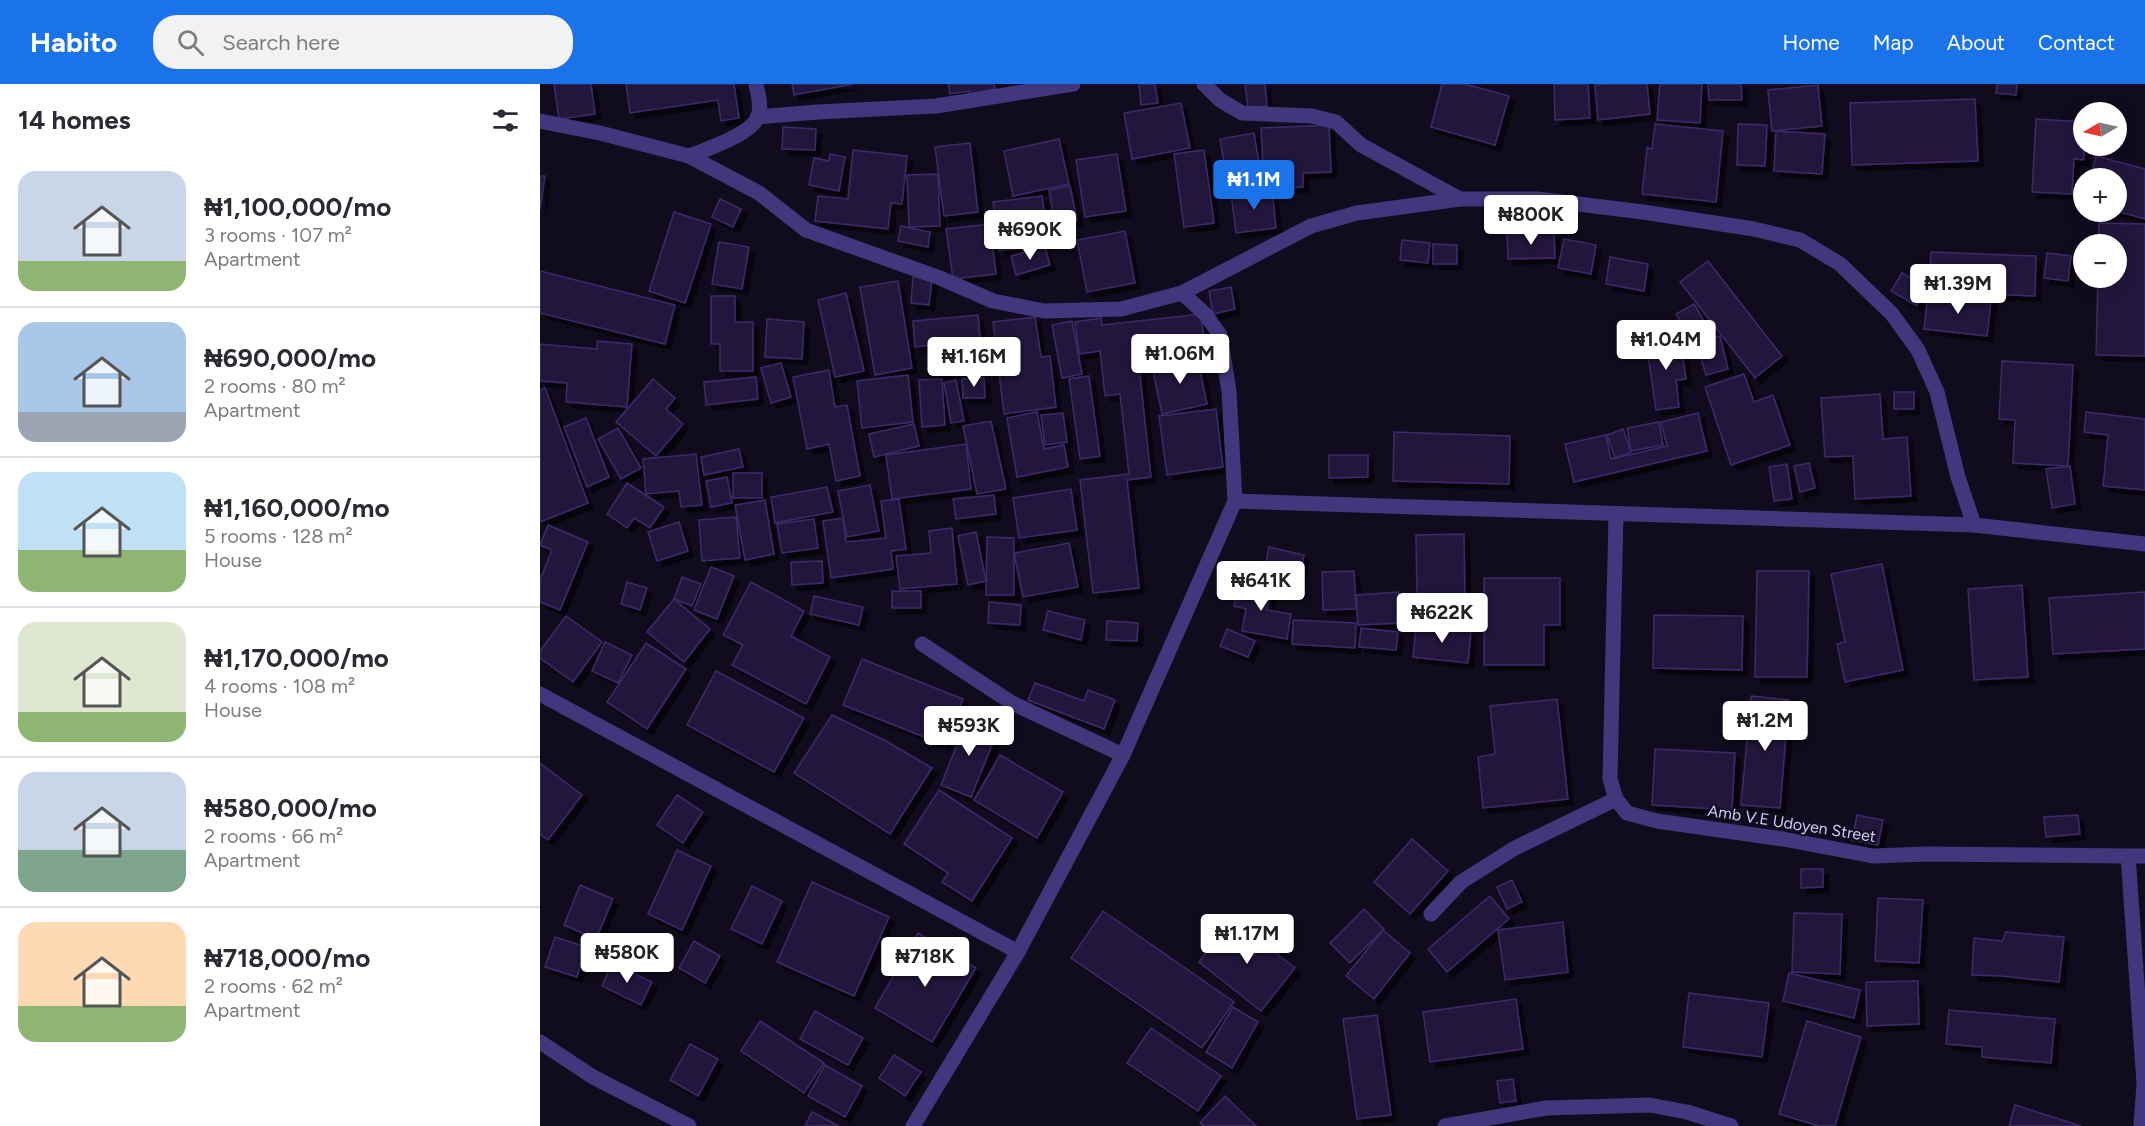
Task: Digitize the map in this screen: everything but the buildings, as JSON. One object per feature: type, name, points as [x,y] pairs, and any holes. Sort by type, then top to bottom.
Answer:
[{"type":"street","points":[[689,156],[731,138],[748,127],[757,117],[759,105],[756,84]]},
{"type":"street","points":[[757,117],[936,106],[1073,84]]},
{"type":"street","points":[[1204,84],[1220,100],[1242,113],[1312,116],[1336,122],[1361,145],[1460,199]]},
{"type":"street","points":[[540,121],[600,133],[689,156],[759,193],[806,230],[940,278],[993,301],[1044,311],[1121,309],[1182,293],[1311,226],[1357,213],[1460,199],[1538,199],[1754,229],[1800,240],[1840,264],[1892,315],[1918,350],[1937,393],[1958,477],[1974,525]]},
{"type":"street","points":[[913,1126],[1018,952],[1123,755],[1235,501],[1229,391],[1220,335],[1205,314],[1182,293]]},
{"type":"street","points":[[1235,501],[1974,525],[2145,544]]},
{"type":"street","points":[[1431,914],[1461,882],[1515,848],[1616,799],[1610,779],[1616,514]]},
{"type":"street","points":[[922,644],[1012,703],[1123,755]]},
{"type":"street","points":[[540,694],[1018,952]]},
{"type":"street","name":"Amb V.E Udoyen Street","points":[[1616,799],[1627,813],[1657,821],[1783,839],[1873,856],[1927,854],[2145,856]]},
{"type":"street","points":[[2128,855],[2144,1083],[2141,1126]]},
{"type":"street","points":[[540,1042],[593,1077],[689,1126]]},
{"type":"street","points":[[1445,1126],[1546,1108],[1650,1105],[1687,1112],[1731,1126]]}]
